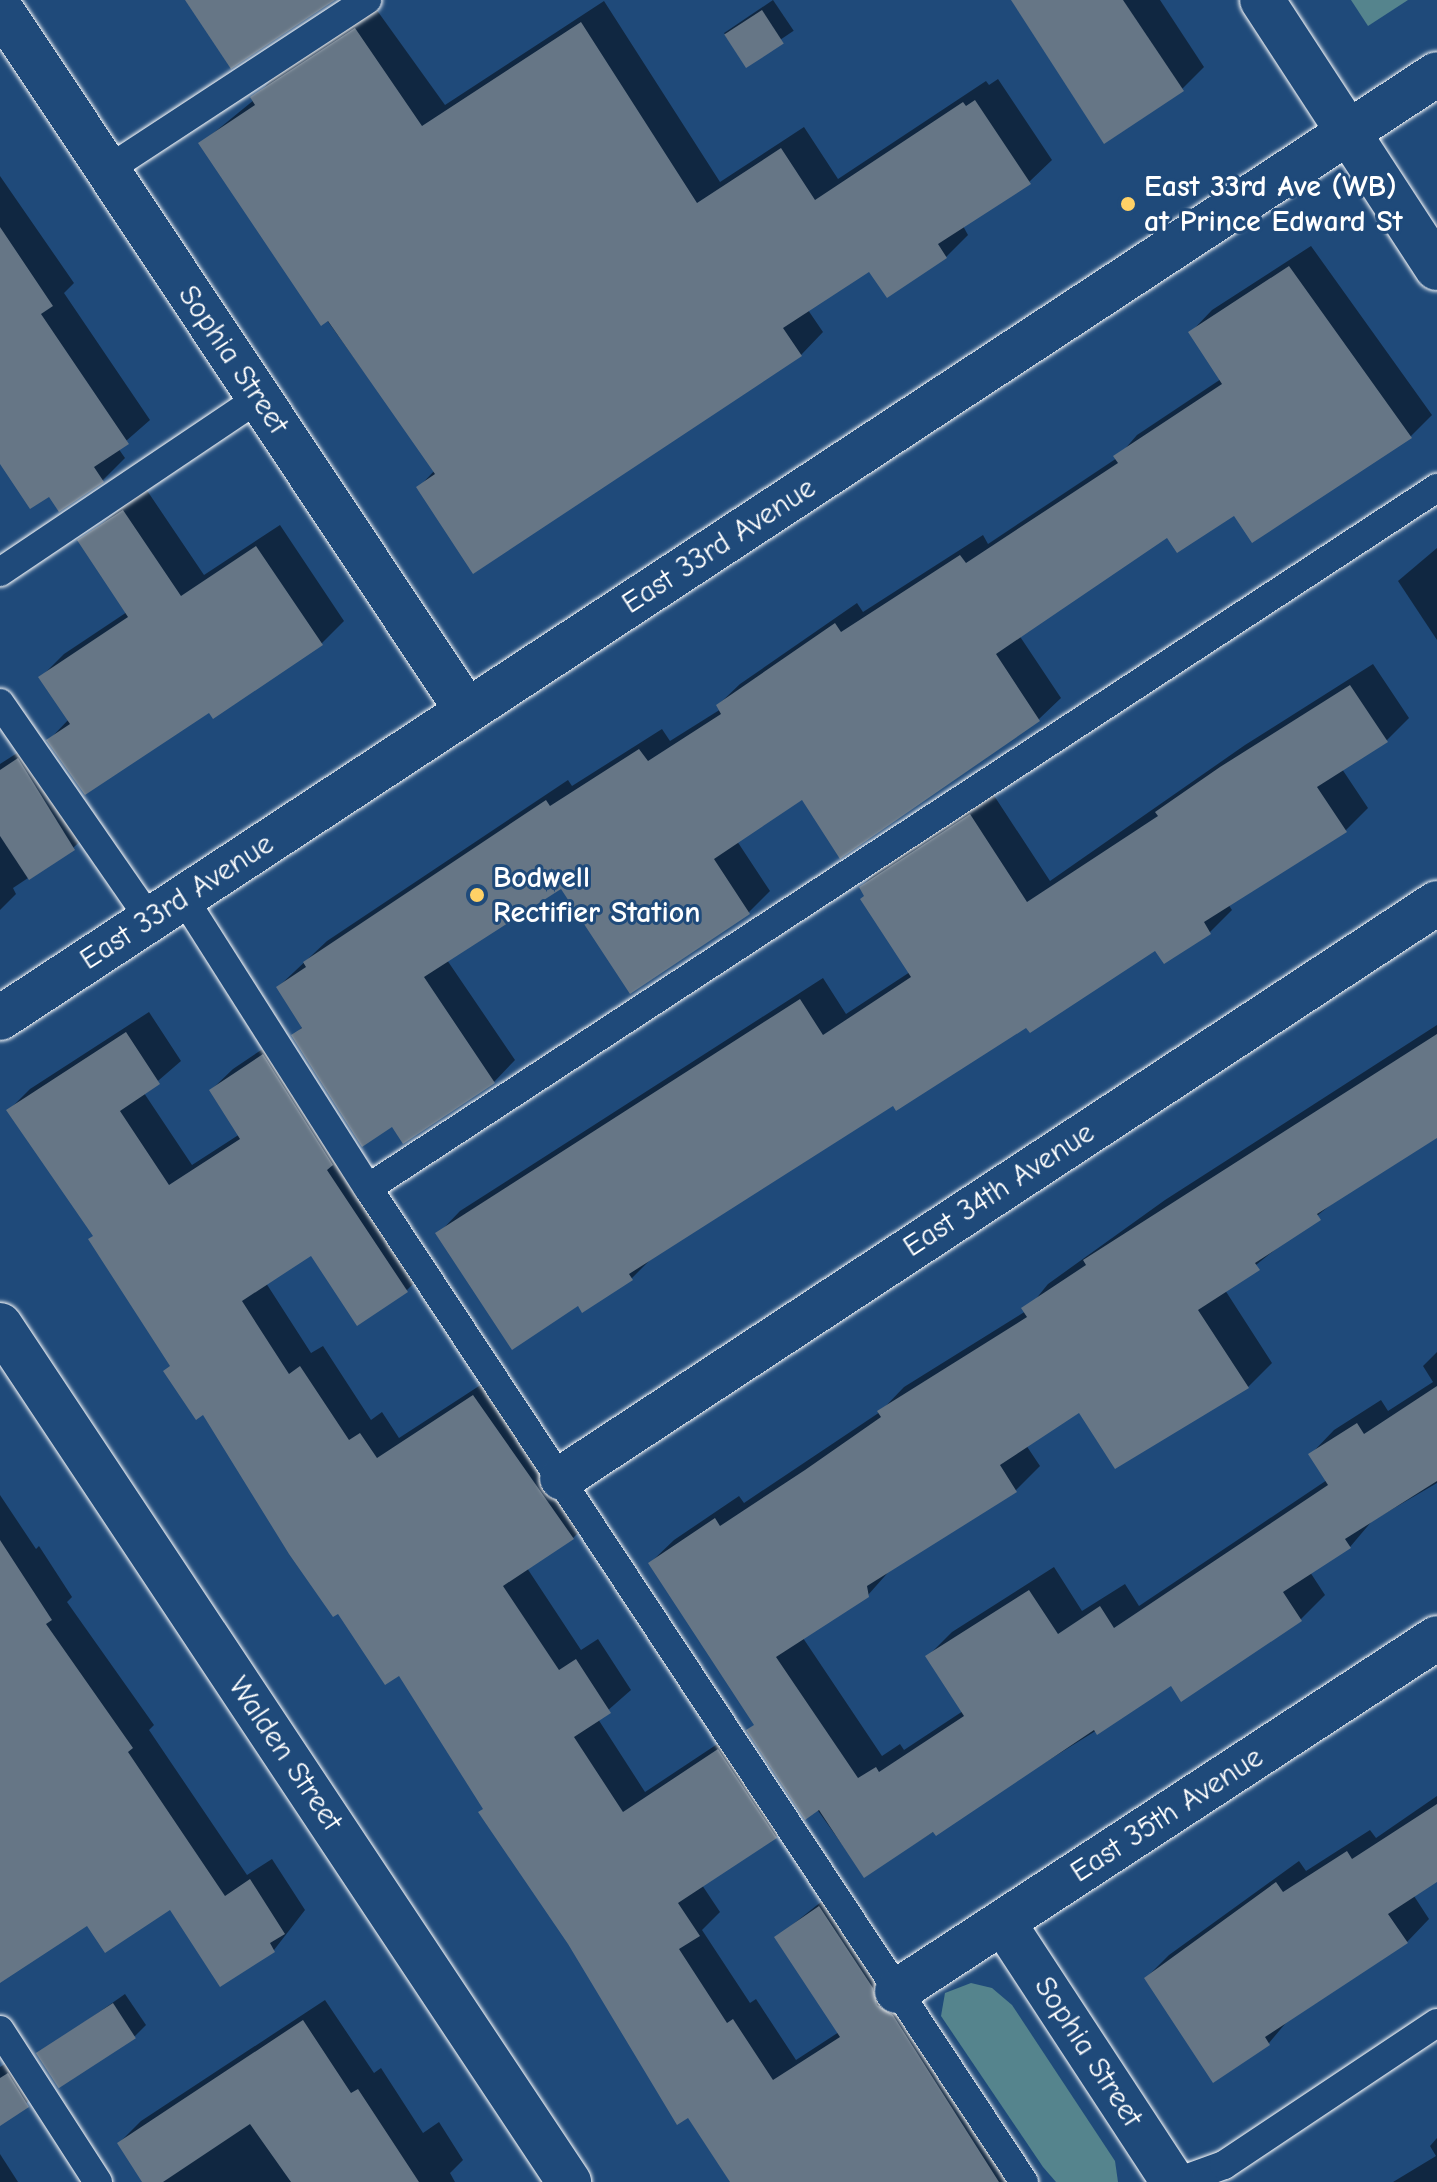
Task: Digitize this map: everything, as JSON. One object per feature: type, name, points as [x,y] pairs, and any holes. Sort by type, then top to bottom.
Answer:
[{"type":"street","points":[[1262,0],[1437,268]]},
{"type":"street","name":"Sophia Street","points":[[0,8],[467,711]]},
{"type":"street","name":"East 33rd Avenue","points":[[0,1018],[1437,74]]},
{"type":"street","name":"East 34th Avenue","points":[[562,1478],[1437,903]]},
{"type":"street","name":"Walden Street","points":[[0,1325],[569,2182]]},
{"type":"street","name":"East 35th Avenue","points":[[897,1991],[1437,1638]]},
{"type":"street","name":"Sophia Street","points":[[1003,1922],[1175,2182]]},
{"type":"lane","points":[[107,170],[367,0]]},
{"type":"lane","points":[[0,572],[259,398]]},
{"type":"lane","points":[[368,1188],[1437,488]]},
{"type":"lane","points":[[0,703],[166,909],[368,1188],[1024,2182]]},
{"type":"lane","points":[[1175,2182],[1224,2165],[1437,2023]]},
{"type":"lane","points":[[0,2030],[98,2182]]},
{"type":"green space","points":[[1351,0],[1408,0],[1368,26]]},
{"type":"green space","points":[[971,1983],[992,1988],[1012,2005],[1115,2161],[1118,2182],[1056,2182],[1043,2167],[941,2016],[945,1993]]},
{"type":"building","points":[[185,0],[335,0],[231,69]]},
{"type":"building","points":[[1011,0],[1123,0],[1184,91],[1104,144]]},
{"type":"building","points":[[762,10],[784,44],[746,68],[724,35]]},
{"type":"building","points":[[581,22],[697,203],[781,148],[815,200],[963,102],[966,106],[975,100],[1031,184],[938,244],[947,258],[887,298],[869,272],[783,328],[802,356],[473,574],[416,487],[435,474],[328,321],[321,326],[198,143],[255,105],[250,97],[355,28],[422,126]]},
{"type":"building","points":[[0,227],[53,306],[41,314],[129,444],[94,467],[104,482],[59,512],[49,497],[30,509],[0,464]]},
{"type":"building","points":[[1289,266],[1412,438],[1252,543],[1234,516],[1177,553],[1167,538],[996,654],[1040,721],[840,859],[802,800],[714,859],[750,914],[630,994],[561,889],[424,977],[495,1083],[403,1144],[392,1127],[362,1147],[291,1035],[302,1028],[276,987],[306,967],[303,962],[546,800],[550,806],[639,749],[648,761],[721,714],[716,705],[835,623],[841,632],[960,555],[966,563],[1118,463],[1113,456],[1222,384],[1188,332]]},
{"type":"building","points":[[123,510],[181,596],[256,546],[323,645],[213,719],[209,713],[85,795],[46,740],[70,724],[38,677],[128,617],[77,540]]},
{"type":"building","points":[[1350,685],[1388,742],[1317,787],[1347,832],[1204,922],[1211,934],[1164,964],[1155,951],[1030,1033],[1026,1028],[896,1111],[893,1106],[629,1274],[633,1280],[582,1313],[578,1306],[512,1350],[435,1233],[800,999],[823,1035],[911,977],[860,899],[864,896],[859,887],[970,814],[1027,902],[1158,816],[1155,812],[1220,767]]},
{"type":"building","points":[[18,758],[75,850],[29,880],[0,836],[0,770]]},
{"type":"building","points":[[126,1032],[160,1084],[120,1111],[169,1185],[240,1139],[209,1090],[263,1054],[333,1165],[327,1170],[408,1292],[357,1326],[311,1256],[242,1301],[289,1374],[300,1366],[349,1440],[360,1433],[377,1458],[473,1395],[574,1539],[503,1586],[559,1670],[576,1659],[611,1713],[574,1737],[623,1812],[718,1749],[777,1838],[678,1903],[700,1936],[679,1949],[727,2023],[733,2019],[773,2080],[840,2037],[774,1937],[819,1906],[873,1988],[877,2005],[893,2015],[999,2182],[730,2182],[688,2118],[677,2125],[568,1944],[478,1812],[483,1809],[399,1676],[385,1685],[338,1614],[333,1617],[289,1554],[203,1415],[196,1420],[163,1371],[170,1366],[88,1239],[93,1236],[6,1110]]},
{"type":"building","points":[[1437,1034],[1437,1138],[1317,1214],[1321,1220],[1255,1263],[1260,1270],[1198,1310],[1249,1388],[1115,1469],[1079,1413],[1000,1465],[1017,1492],[867,1586],[869,1597],[776,1657],[858,1778],[876,1767],[879,1772],[964,1716],[925,1656],[1029,1590],[1058,1634],[1100,1606],[1114,1628],[1328,1485],[1308,1454],[1357,1423],[1364,1434],[1437,1386],[1437,1481],[1345,1539],[1351,1548],[1283,1592],[1302,1621],[1181,1702],[1171,1686],[1097,1735],[1094,1730],[936,1836],[933,1832],[864,1878],[819,1810],[805,1820],[746,1730],[754,1725],[648,1563],[715,1518],[720,1526],[805,1470],[881,1417],[877,1411],[1027,1317],[1021,1308],[1086,1265],[1083,1260]]},
{"type":"building","points":[[0,1540],[52,1620],[46,1624],[133,1748],[128,1752],[225,1896],[250,1879],[285,1934],[270,1943],[275,1952],[220,1987],[170,1910],[105,1953],[87,1926],[0,1983]]},
{"type":"building","points":[[1437,1804],[1437,1882],[1388,1914],[1408,1943],[1265,2037],[1270,2045],[1213,2083],[1144,1978],[1276,1882],[1283,1892],[1347,1851],[1352,1859]]},
{"type":"building","points":[[113,2003],[136,2038],[59,2088],[36,2053]]},
{"type":"building","points":[[303,2020],[351,2093],[358,2089],[419,2182],[291,2182],[250,2124],[163,2182],[142,2182],[117,2143]]},
{"type":"building","points":[[8,2073],[29,2107],[0,2126],[0,2078]]},
{"type":"place","name":"East 33rd Ave (WB) at Prince Edward St","points":[[1128,204]]},
{"type":"place","name":"Bodwell Rectifier Station","points":[[477,895]]}]
